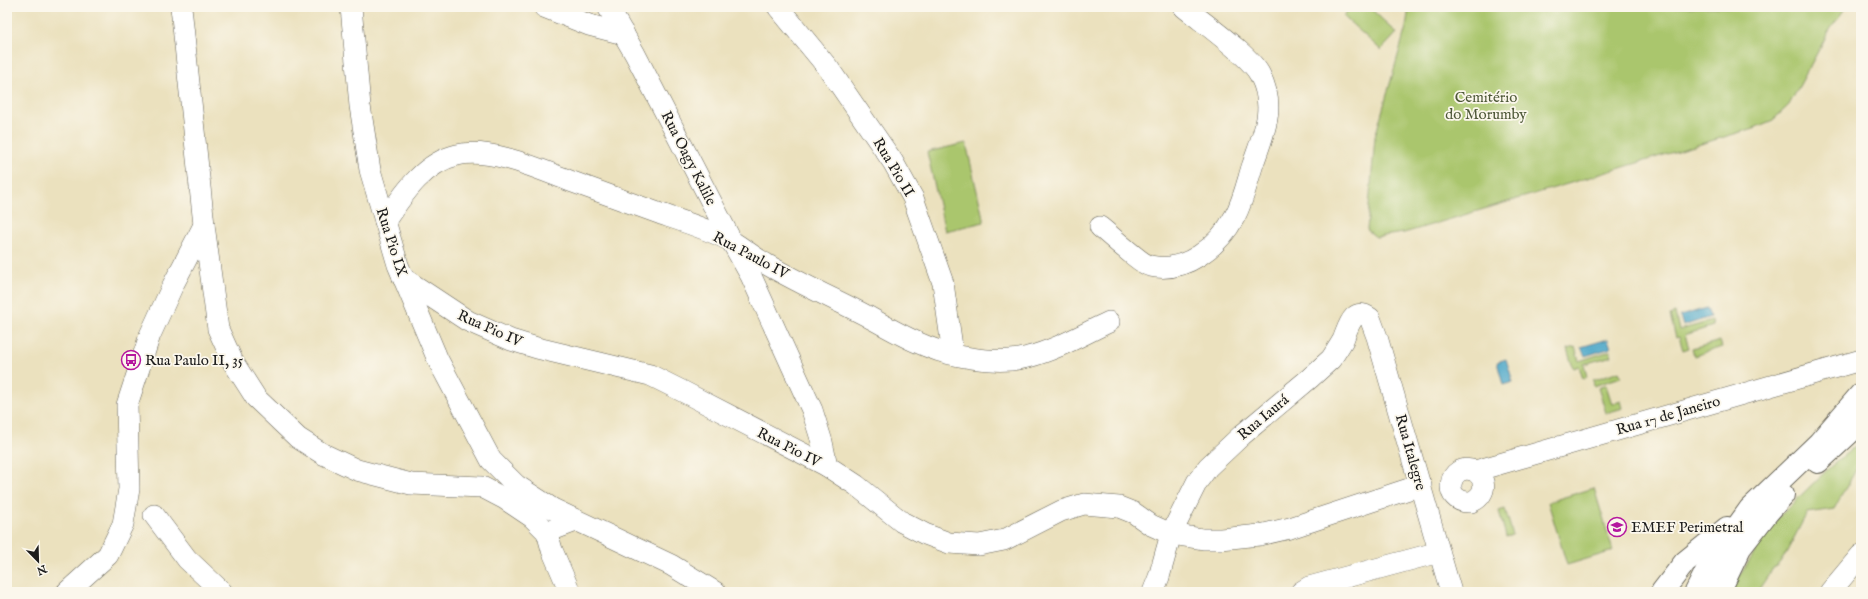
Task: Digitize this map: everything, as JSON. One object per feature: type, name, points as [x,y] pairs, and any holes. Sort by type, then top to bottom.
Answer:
[{"type":"main road","points":[[1662,592],[1685,562],[1750,509],[1819,443],[1861,394]]},
{"type":"main road","points":[[1719,592],[1740,548],[1768,512],[1798,480],[1861,422]]},
{"type":"main road","points":[[1696,592],[1709,566],[1750,509]]},
{"type":"street","points":[[181,7],[204,225],[218,329],[233,362],[256,398],[298,438],[323,454],[357,470],[411,484],[482,487],[515,506],[532,517],[547,532],[552,550],[570,592]]},
{"type":"street","name":"Rua Pio IX","points":[[351,7],[360,106],[370,170],[384,221],[403,278],[438,360],[490,460],[516,484],[553,509],[671,565],[715,592]]},
{"type":"street","points":[[544,7],[589,24],[624,34]]},
{"type":"street","name":"Rua Oagy Kalile","points":[[608,7],[624,34],[751,276],[812,410],[822,442],[827,466]]},
{"type":"street","name":"Rua Pio II","points":[[778,7],[829,69],[893,162],[913,198],[942,283],[953,354]]},
{"type":"street","points":[[1100,227],[1148,266],[1178,266],[1198,256],[1213,244],[1235,216],[1269,117],[1269,100],[1265,86],[1253,64],[1184,7]]},
{"type":"street","name":"Rua Paulo IV","points":[[384,221],[406,190],[428,169],[440,161],[471,153],[506,159],[685,222],[732,242],[766,264],[927,347],[953,354],[996,360],[1027,358],[1046,351],[1109,322]]},
{"type":"street","points":[[67,592],[108,555],[123,524],[129,488],[127,406],[150,335],[173,285],[204,225]]},
{"type":"street","name":"Rua Pio IV","points":[[403,278],[468,321],[511,340],[537,348],[650,375],[827,466],[856,485],[902,522],[925,534],[949,543],[979,545],[1004,540],[1062,511],[1084,504],[1118,507],[1134,513],[1151,525],[1171,534],[1203,539],[1221,539],[1271,533],[1421,485]]},
{"type":"street","name":"Rua Iaurá","points":[[1153,592],[1159,577],[1171,534],[1197,482],[1208,467],[1242,435],[1322,368],[1339,347],[1354,317],[1357,314],[1365,314]]},
{"type":"street","name":"Rua Italegre","points":[[1365,314],[1370,318],[1377,337],[1451,592]]},
{"type":"street","name":"Rua 17 de Janeiro","points":[[1475,471],[1861,360]]},
{"type":"street","points":[[482,487],[491,474],[490,460]]},
{"type":"street","points":[[154,515],[187,559],[222,592]]},
{"type":"street","points":[[547,532],[576,521]]},
{"type":"street","points":[[1300,592],[1309,587],[1439,552]]},
{"type":"street","points":[[1830,592],[1861,555]]},
{"type":"green space","points":[[1351,7],[1369,7],[1397,33],[1381,50],[1343,16]]},
{"type":"green space","name":"Cemitério do Morumby","points":[[1409,7],[1846,7],[1829,31],[1789,105],[1773,120],[1754,128],[1404,233],[1376,237],[1367,230],[1375,137],[1406,27]]},
{"type":"green space","points":[[966,143],[984,222],[945,231],[927,152]]},
{"type":"green space","points":[[1675,313],[1679,330],[1712,321],[1713,326],[1685,335],[1689,348],[1683,350],[1679,337],[1676,338],[1670,315]]},
{"type":"green space","points":[[1720,341],[1722,347],[1694,356],[1692,349]]},
{"type":"green space","points":[[1575,347],[1579,361],[1610,351],[1612,356],[1584,364],[1587,377],[1583,379],[1579,366],[1573,368],[1567,349]]},
{"type":"green space","points":[[1619,371],[1621,377],[1594,386],[1593,380]]},
{"type":"green space","points":[[1606,385],[1612,404],[1621,401],[1623,408],[1606,413],[1598,388]]},
{"type":"green space","points":[[1861,441],[1861,467],[1857,468],[1834,509],[1807,513],[1784,557],[1776,567],[1774,567],[1757,592],[1729,592],[1755,552],[1749,546],[1829,468]]},
{"type":"green space","points":[[1594,488],[1613,551],[1567,565],[1548,502]]},
{"type":"green space","points":[[1505,509],[1513,535],[1506,537],[1499,511]]},
{"type":"water","points":[[1707,308],[1710,317],[1683,326],[1680,316]]},
{"type":"water","points":[[1608,339],[1611,348],[1585,356],[1581,347]]},
{"type":"water","points":[[1506,359],[1513,382],[1503,385],[1497,362]]},
{"type":"place","name":"Rua Paulo II, 35","points":[[131,360]]},
{"type":"place","name":"EMEF Perimetral","points":[[1617,527]]}]
